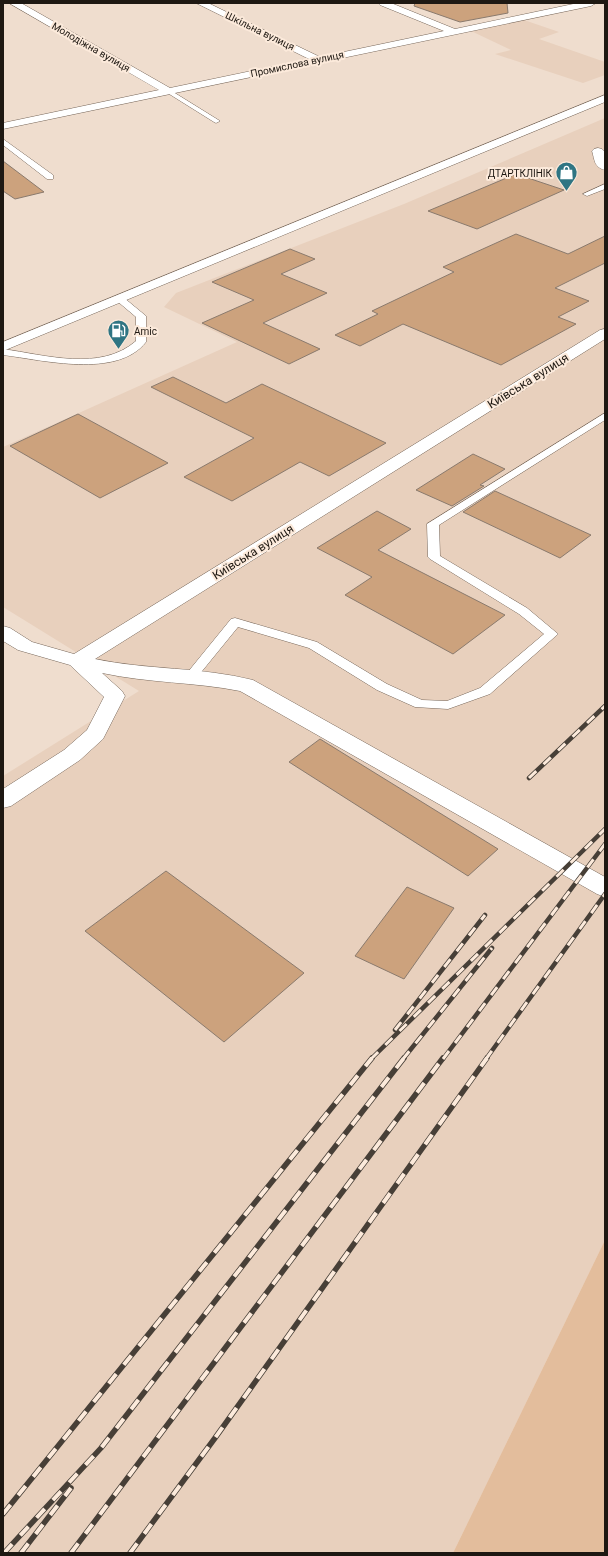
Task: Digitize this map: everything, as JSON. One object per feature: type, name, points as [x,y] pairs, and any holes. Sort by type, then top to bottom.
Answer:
[{"type":"street","name":"Молодіжна вулиця","points":[[14,3],[168,91]]},
{"type":"street","name":"Шкільна вулиця","points":[[201,3],[319,60]]},
{"type":"street","points":[[383,3],[453,32]]},
{"type":"street","name":"Промислова вулиця","points":[[3,126],[592,3]]},
{"type":"street","points":[[526,8],[539,14]]},
{"type":"street","points":[[3,347],[605,98]]},
{"type":"street","points":[[598,151],[602,166],[605,166]]},
{"type":"street","name":"Київська вулиця","points":[[77,661],[605,333]]},
{"type":"street","points":[[3,632],[25,646],[77,661],[123,671],[226,681],[246,685],[605,888]]},
{"type":"street","points":[[3,800],[72,755],[95,734],[115,696],[77,661]]},
{"type":"lane","points":[[168,91],[216,121]]},
{"type":"lane","points":[[3,141],[50,177]]},
{"type":"lane","points":[[587,194],[605,186]]},
{"type":"lane","points":[[3,352],[81,363],[94,363],[106,361],[135,348],[141,342],[141,316],[120,298]]},
{"type":"lane","points":[[189,678],[235,622],[313,645],[382,687],[420,704],[448,705],[485,691],[552,634],[523,611],[434,557],[433,524],[605,416]]},
{"type":"shaded area","points":[[524,20],[559,32],[539,39],[605,62],[605,75],[583,83],[495,54],[511,50],[471,31]]},
{"type":"shaded area","points":[[605,118],[605,1240],[453,1553],[3,1553],[3,776],[139,691],[3,607],[3,447],[237,342],[164,307],[176,293],[404,204]]},
{"type":"shaded area","points":[[605,1240],[605,1553],[453,1553]]},
{"type":"building","points":[[415,3],[507,3],[508,13],[460,22],[414,6]]},
{"type":"building","points":[[3,161],[44,192],[15,199],[3,191]]},
{"type":"building","points":[[516,174],[564,190],[477,229],[428,211]]},
{"type":"building","points":[[516,234],[568,254],[605,236],[605,263],[555,288],[589,301],[558,317],[576,324],[501,365],[403,324],[360,346],[335,335],[378,314],[372,311],[454,272],[443,267]]},
{"type":"building","points":[[290,249],[315,259],[281,274],[327,293],[263,323],[320,349],[289,364],[202,323],[254,300],[212,282]]},
{"type":"building","points":[[173,377],[226,403],[262,384],[386,443],[329,476],[300,462],[232,501],[184,477],[254,438],[151,387]]},
{"type":"building","points":[[78,414],[168,463],[100,498],[10,446]]},
{"type":"building","points":[[473,454],[505,469],[480,485],[484,486],[452,506],[416,490]]},
{"type":"building","points":[[495,491],[591,535],[560,558],[463,512]]},
{"type":"building","points":[[377,511],[411,529],[378,550],[505,615],[453,654],[345,595],[372,577],[317,548]]},
{"type":"building","points":[[320,739],[498,849],[468,876],[289,762]]},
{"type":"building","points":[[166,871],[304,973],[224,1042],[85,931]]},
{"type":"building","points":[[407,887],[454,908],[404,979],[355,956]]},
{"type":"railway","points":[[529,778],[605,706]]},
{"type":"railway","points":[[372,1058],[605,829]]},
{"type":"railway","points":[[443,1059],[605,844]]},
{"type":"railway","points":[[486,1059],[605,894]]},
{"type":"railway","points":[[395,1030],[485,915]]},
{"type":"railway","points":[[403,1059],[492,948]]},
{"type":"railway","points":[[3,1514],[372,1058]]},
{"type":"railway","points":[[4,1553],[101,1448],[404,1058]]},
{"type":"railway","points":[[71,1553],[443,1058]]},
{"type":"railway","points":[[130,1553],[215,1438],[487,1058]]},
{"type":"railway","points":[[21,1553],[71,1488]]},
{"type":"place","name":"ДТАРТКЛІНІК","points":[[567,192]]},
{"type":"place","name":"Amic","points":[[118,350]]}]
